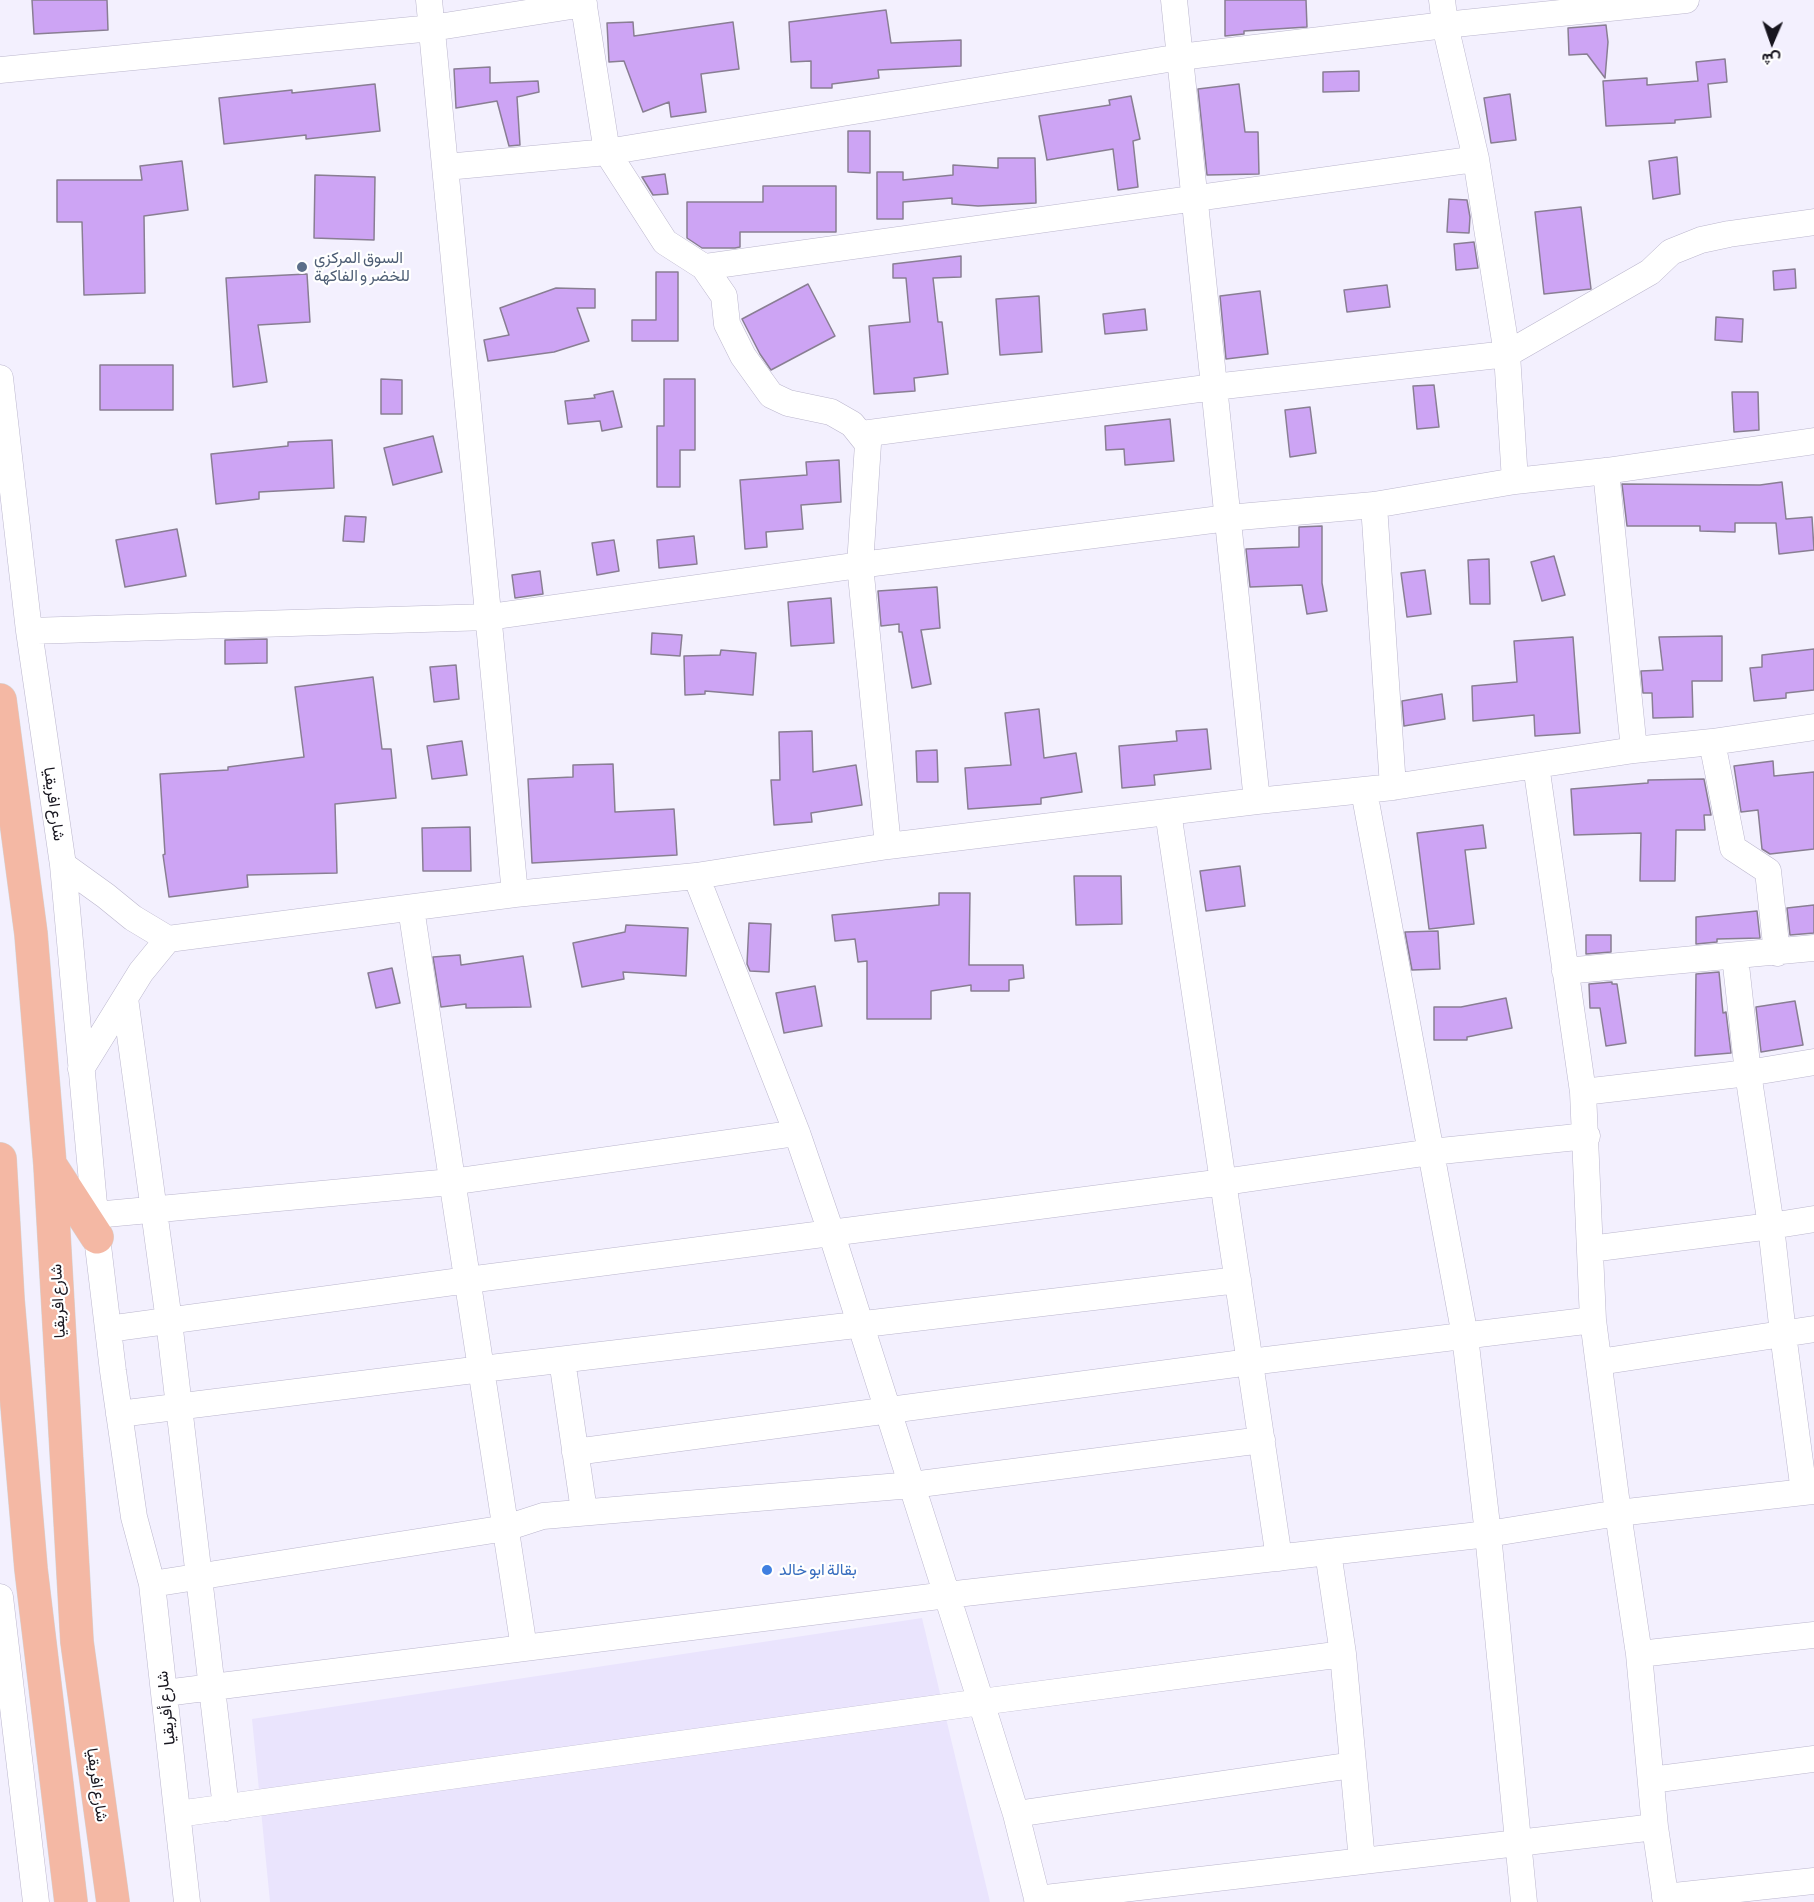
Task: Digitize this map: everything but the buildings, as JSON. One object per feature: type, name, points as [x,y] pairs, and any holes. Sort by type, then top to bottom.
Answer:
[{"type":"highway","name":"شارع افريقيا","points":[[0,700],[32,934],[50,1165],[76,1642],[113,1902]]},
{"type":"highway","points":[[0,1159],[8,1300],[31,1569],[71,1902]]},
{"type":"highway","points":[[50,1165],[96,1226]]},
{"type":"street","points":[[429,0],[515,894]]},
{"type":"street","points":[[1174,0],[1257,801]]},
{"type":"street","points":[[1442,0],[1445,26],[1476,159],[1507,354],[1515,481]]},
{"type":"street","points":[[446,167],[607,152],[1180,57],[1686,0]]},
{"type":"street","points":[[0,70],[432,28],[584,2],[607,152],[666,242],[704,267],[724,296],[727,324],[743,356],[771,395],[788,403],[831,412],[852,424],[868,444],[860,565],[888,846]]},
{"type":"street","points":[[704,267],[1476,159]]},
{"type":"street","points":[[862,434],[1214,387],[1507,354],[1650,272],[1671,252],[1701,240],[1814,222]]},
{"type":"street","name":"شارع افريقيا","points":[[0,378],[29,632],[63,865],[96,1226],[134,1517]]},
{"type":"street","points":[[29,632],[489,617],[860,565],[1228,518],[1374,505],[1515,481],[1606,471],[1814,441]]},
{"type":"street","points":[[1606,471],[1634,750]]},
{"type":"street","points":[[1374,505],[1393,787]]},
{"type":"street","points":[[63,865],[133,918],[168,939],[515,894],[696,876],[888,846],[1257,801],[1364,791],[1634,750],[1712,742],[1814,727]]},
{"type":"street","points":[[1712,742],[1733,849],[1768,871],[1777,953]]},
{"type":"street","points":[[1536,765],[1583,1092],[1587,1136],[1593,1320],[1618,1514],[1640,1654],[1651,1780],[1666,1900],[1814,1881]]},
{"type":"street","points":[[1364,791],[1465,1336],[1488,1534],[1524,1902]]},
{"type":"street","points":[[1168,812],[1279,1558]]},
{"type":"street","points":[[696,876],[797,1133],[831,1233],[1016,1814],[1037,1900],[1656,1827]]},
{"type":"street","points":[[411,908],[451,1182],[524,1648]]},
{"type":"street","points":[[81,1069],[141,972],[168,939]]},
{"type":"street","points":[[1565,971],[1814,948]]},
{"type":"street","points":[[165,1693],[947,1595],[1488,1534],[1618,1514],[1809,1492],[1783,1334],[1735,956]]},
{"type":"street","points":[[125,998],[180,1406],[226,1808]]},
{"type":"street","points":[[1583,1092],[1814,1062]]},
{"type":"street","points":[[96,1226],[153,1210],[451,1182],[797,1133]]},
{"type":"street","points":[[108,1329],[1224,1182],[1431,1152],[1587,1136]]},
{"type":"street","points":[[1590,1249],[1814,1219]]},
{"type":"street","points":[[119,1414],[562,1359],[1238,1280]]},
{"type":"street","points":[[575,1452],[1250,1362],[1593,1320]]},
{"type":"street","points":[[1599,1362],[1814,1329]]},
{"type":"street","points":[[562,1359],[584,1511]]},
{"type":"street","points":[[152,1584],[506,1528],[543,1516],[912,1485],[1262,1440]]},
{"type":"street","name":"شارع أفريقيا","points":[[134,1517],[152,1584],[187,1902]]},
{"type":"street","points":[[1328,1552],[1343,1654],[1362,1861]]},
{"type":"street","points":[[0,1597],[36,1902]]},
{"type":"street","points":[[1640,1654],[1814,1635]]},
{"type":"street","points":[[177,1814],[1343,1654]]},
{"type":"street","points":[[1651,1780],[1814,1759]]},
{"type":"street","points":[[1016,1814],[1353,1765]]},
{"type":"shaded area","points":[[922,1618],[990,1902],[270,1902],[252,1719]]},
{"type":"place","name":"السوق المركزي للخضر و الفاكهة","points":[[302,267]]},
{"type":"place","name":"بقالة ابو خالد","points":[[767,1570]]}]
